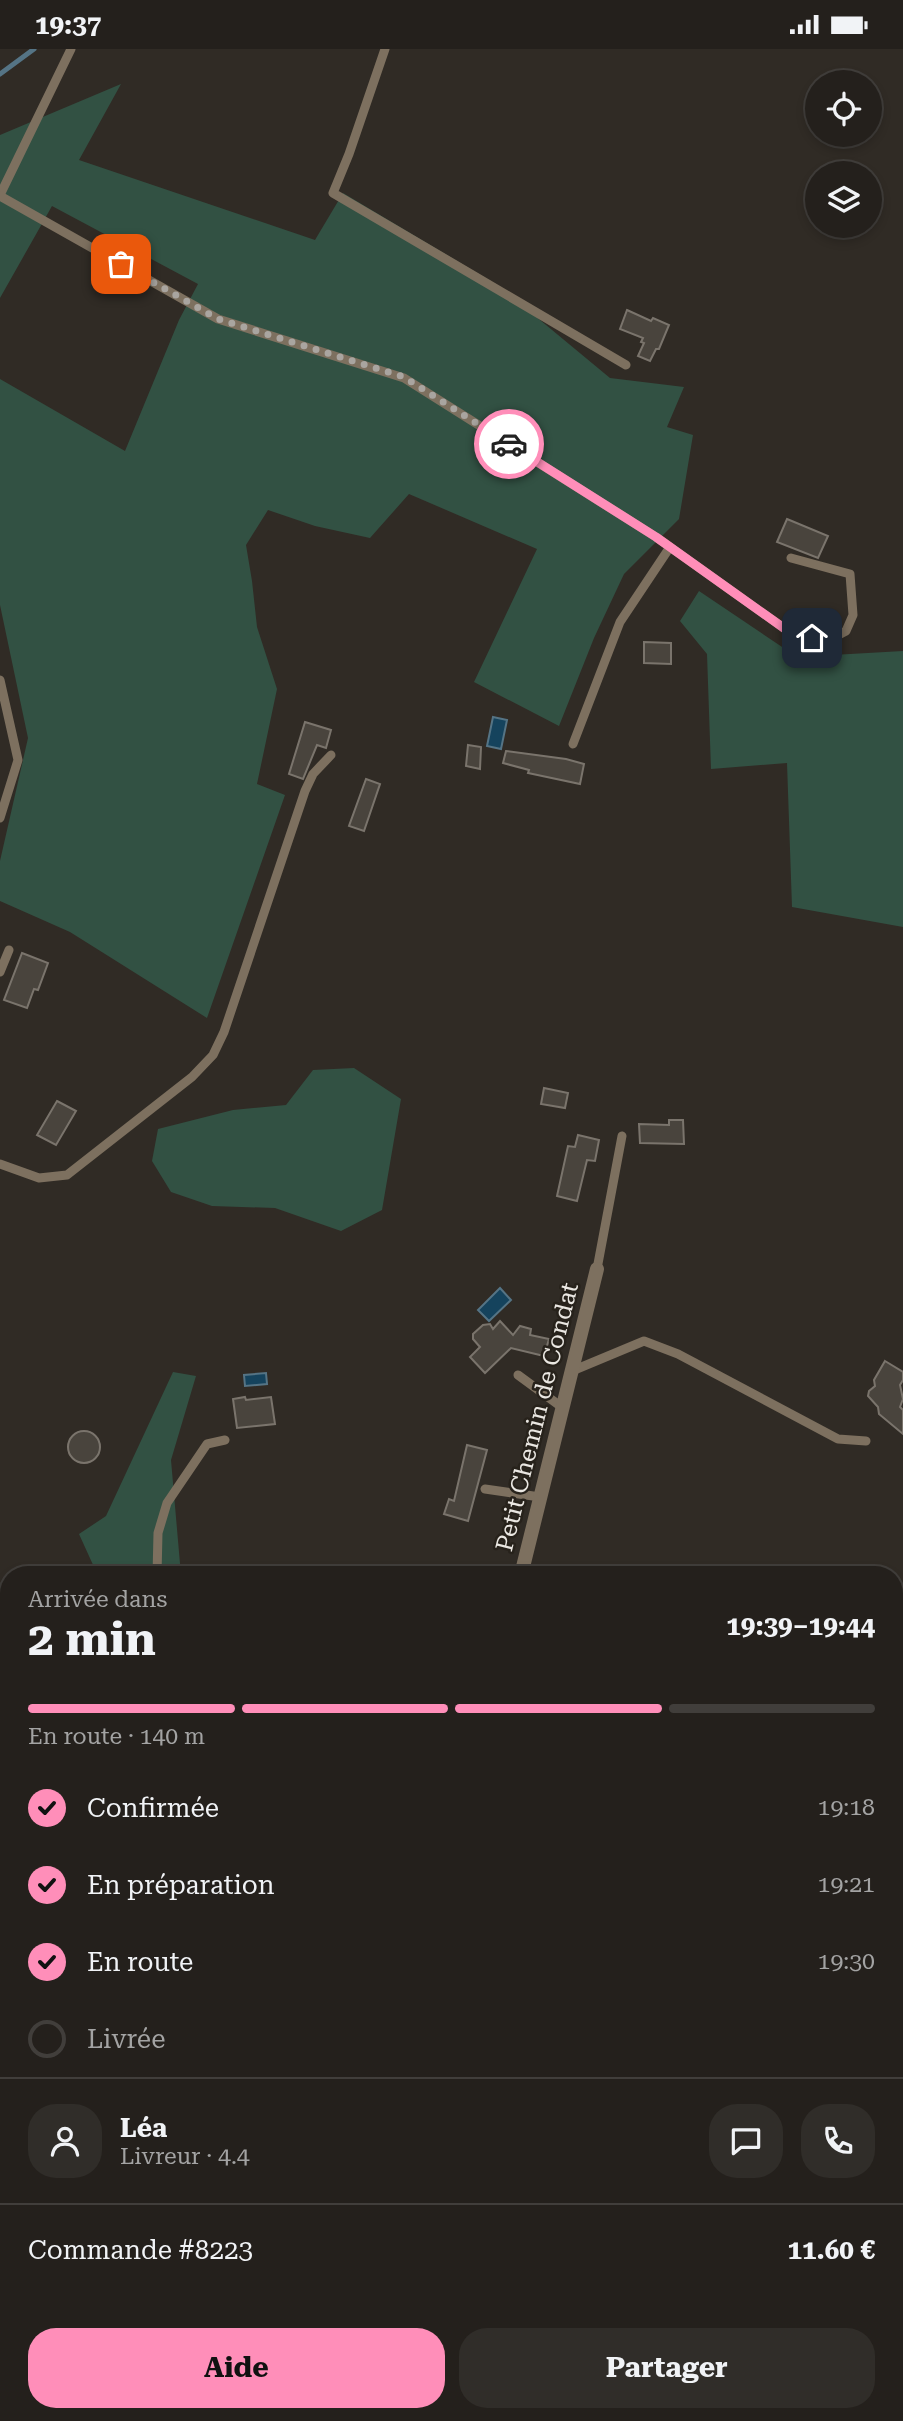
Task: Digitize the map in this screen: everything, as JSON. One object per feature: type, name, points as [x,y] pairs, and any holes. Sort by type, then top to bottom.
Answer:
[{"type":"street","name":"Petit Chemin de Condat","points":[[523,1566],[597,1269]]},
{"type":"lane","points":[[71,49],[0,195],[218,319],[404,377],[670,547],[795,636],[829,640],[846,631],[853,615],[850,574],[791,558]]},
{"type":"lane","points":[[385,49],[333,193],[626,365]]},
{"type":"lane","points":[[573,744],[620,622],[670,547]]},
{"type":"lane","points":[[0,681],[18,760],[0,818]]},
{"type":"lane","points":[[0,1164],[39,1178],[67,1175],[192,1077],[213,1055],[225,1032],[305,791],[313,775],[331,755]]},
{"type":"lane","points":[[0,972],[9,950]]},
{"type":"lane","points":[[597,1269],[622,1136]]},
{"type":"lane","points":[[572,1371],[644,1341],[678,1353],[838,1439],[866,1441]]},
{"type":"lane","points":[[518,1375],[563,1409]]},
{"type":"lane","points":[[157,1566],[158,1533],[167,1503],[207,1444],[225,1440]]},
{"type":"lane","points":[[485,1489],[540,1497]]},
{"type":"green space","points":[[121,84],[79,160],[315,240],[343,193],[499,286],[610,378],[684,387],[667,427],[693,435],[679,519],[624,574],[594,638],[559,726],[474,682],[537,549],[409,494],[370,538],[315,526],[268,510],[246,545],[257,627],[277,689],[257,784],[285,795],[207,1018],[70,932],[0,901],[0,861],[28,738],[0,605],[0,379],[125,451],[179,320],[198,284],[52,206],[0,298],[0,135]]},
{"type":"green space","points":[[699,591],[797,657],[903,651],[903,927],[792,907],[787,763],[711,769],[707,654],[680,621]]},
{"type":"green space","points":[[354,1068],[401,1099],[382,1210],[341,1231],[275,1208],[212,1206],[171,1192],[152,1161],[158,1129],[233,1110],[286,1105],[313,1070]]},
{"type":"green space","points":[[173,1372],[196,1376],[171,1460],[180,1566],[94,1566],[79,1534],[106,1516]]},
{"type":"water","points":[[493,717],[507,720],[501,749],[487,746]]},
{"type":"water","points":[[500,1288],[511,1300],[489,1321],[478,1310]]},
{"type":"water","points":[[266,1373],[267,1384],[245,1386],[244,1375]]},
{"type":"building","points":[[627,310],[651,321],[653,318],[669,325],[659,349],[656,349],[650,361],[638,356],[644,343],[641,342],[643,338],[620,329]]},
{"type":"building","points":[[787,519],[828,536],[818,558],[777,542]]},
{"type":"building","points":[[644,642],[671,643],[671,664],[644,663]]},
{"type":"building","points":[[305,722],[331,730],[326,748],[317,745],[303,779],[289,774]]},
{"type":"building","points":[[468,745],[481,747],[480,769],[466,766]]},
{"type":"building","points":[[506,751],[584,764],[580,784],[528,773],[529,770],[503,763]]},
{"type":"building","points":[[366,779],[380,784],[364,831],[349,826]]},
{"type":"building","points":[[22,953],[48,963],[38,990],[34,989],[27,1008],[4,1000]]},
{"type":"building","points":[[544,1088],[568,1093],[565,1108],[541,1104]]},
{"type":"building","points":[[57,1101],[76,1111],[56,1145],[37,1135]]},
{"type":"building","points":[[669,1120],[683,1120],[684,1144],[640,1143],[639,1124],[669,1125]]},
{"type":"building","points":[[578,1135],[599,1140],[595,1161],[587,1160],[577,1201],[557,1196],[568,1146],[575,1147]]},
{"type":"building","points":[[500,1321],[513,1335],[520,1326],[531,1329],[530,1335],[549,1339],[544,1356],[511,1348],[485,1373],[470,1357],[480,1347],[473,1339],[473,1334],[483,1325],[490,1324],[493,1329]]},
{"type":"building","points":[[885,1361],[903,1372],[900,1385],[903,1399],[900,1407],[903,1410],[903,1434],[879,1414],[878,1407],[868,1396]]},
{"type":"building","points":[[245,1397],[246,1400],[271,1397],[275,1424],[237,1428],[233,1399]]},
{"type":"building","points":[[84,1431],[96,1435],[100,1447],[96,1459],[84,1463],[72,1459],[68,1447],[72,1435]]},
{"type":"building","points":[[467,1445],[487,1450],[468,1521],[444,1514],[449,1499],[454,1501]]},
{"type":"waterway","points":[[0,74],[34,49]]},
{"type":"way so far","points":[[121,264],[218,319],[404,377],[509,444]]},
{"type":"route","points":[[509,444],[656,537],[795,636],[812,638]]}]
